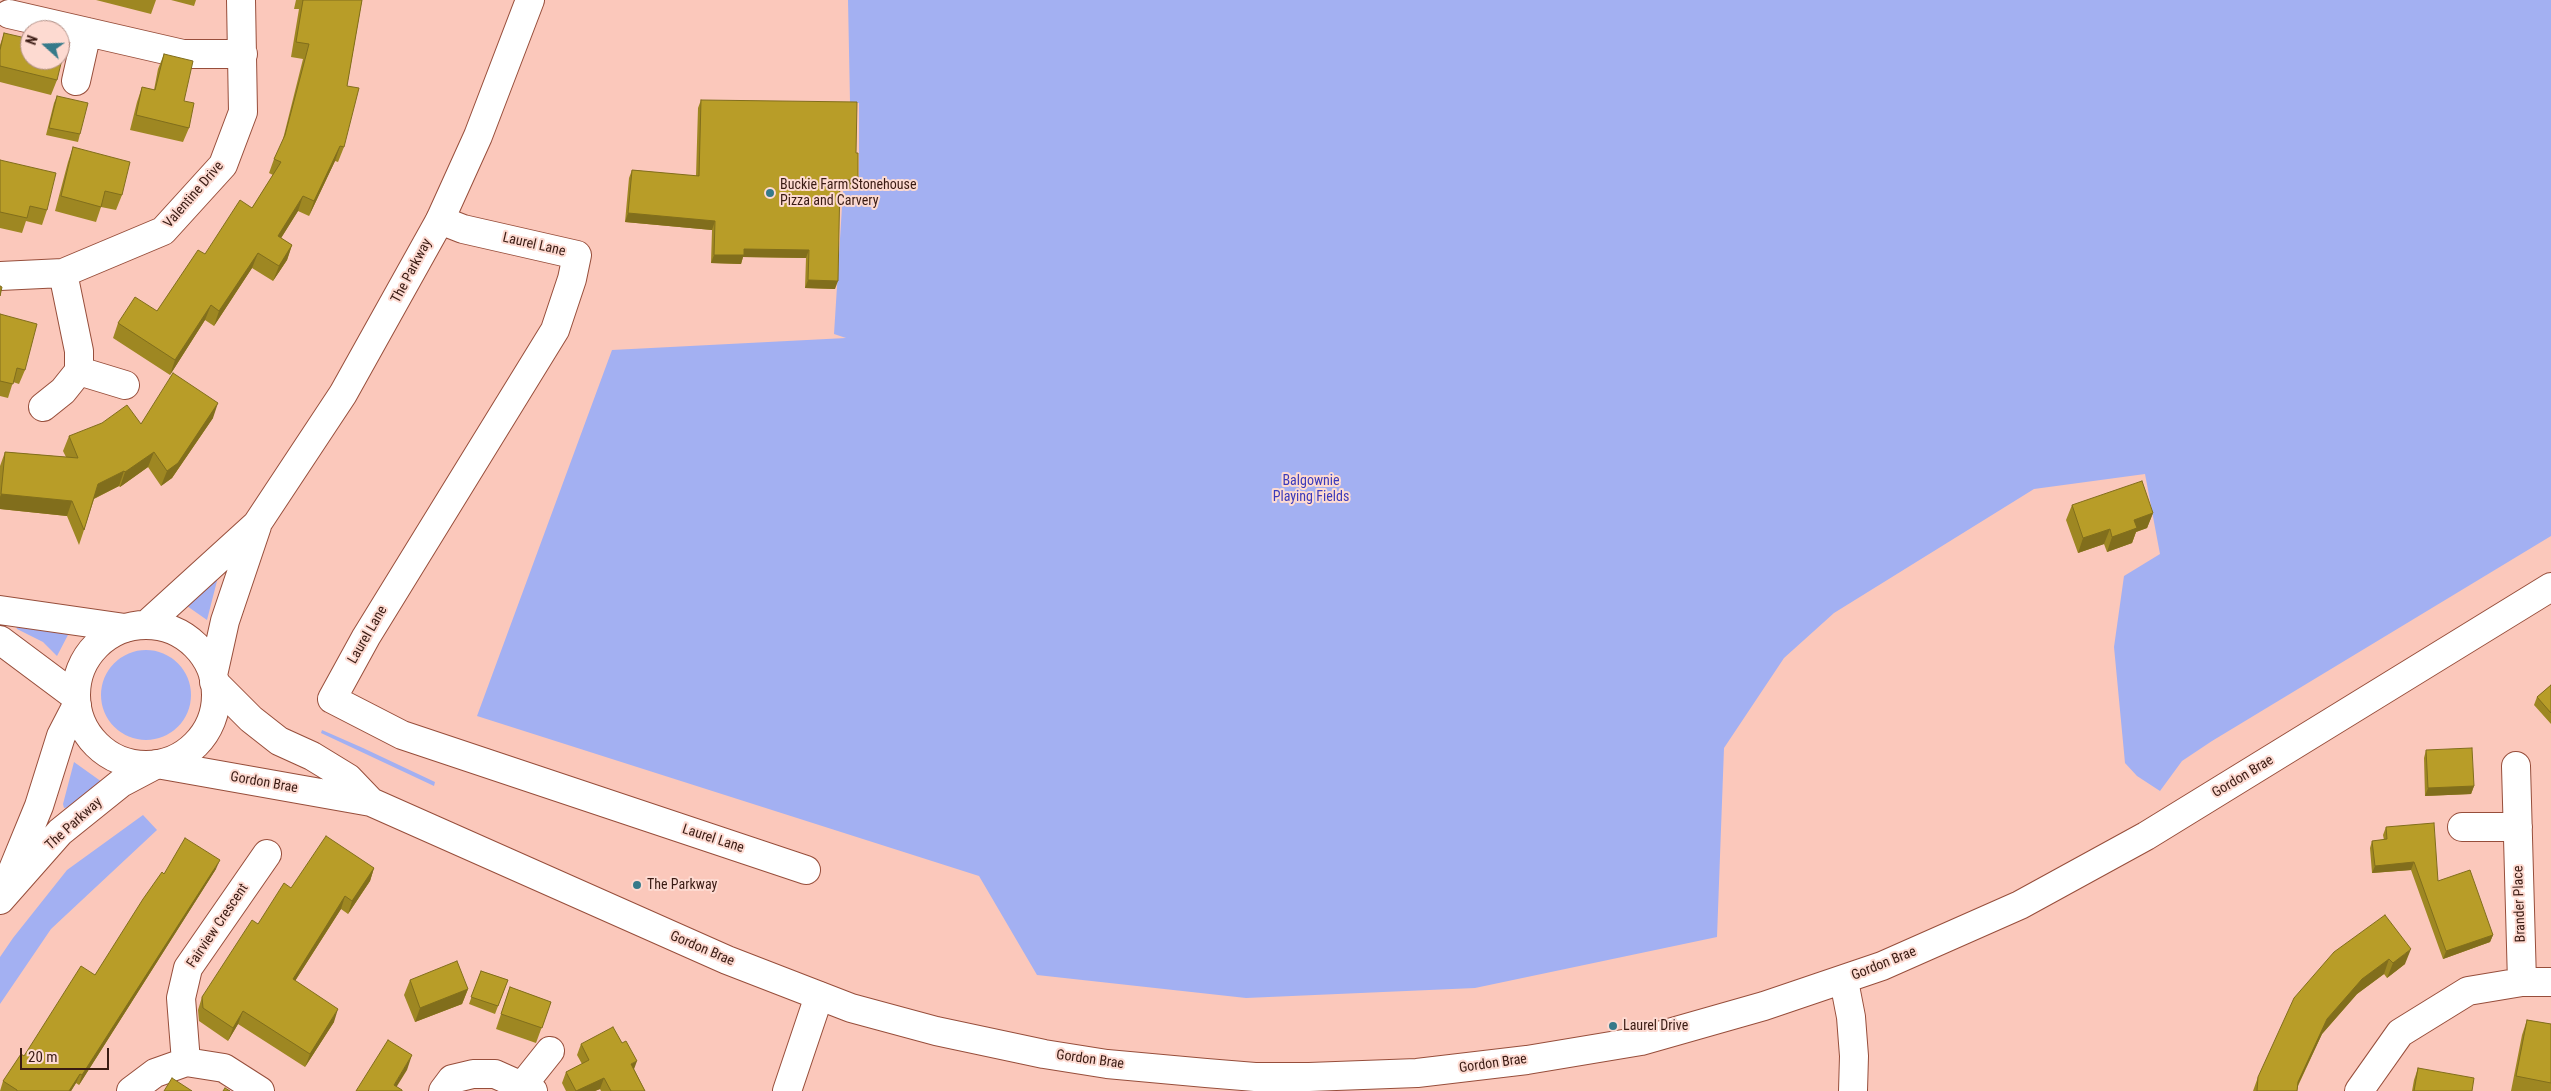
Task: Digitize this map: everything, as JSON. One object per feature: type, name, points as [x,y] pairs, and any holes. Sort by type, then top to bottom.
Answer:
[{"type":"main road","name":"Valentine Drive","points":[[0,276],[63,273],[163,231],[223,165],[243,112],[241,0]]},
{"type":"main road","name":"The Parkway","points":[[214,678],[225,621],[257,524],[343,394],[440,220],[478,136],[530,0]]},
{"type":"main road","points":[[9,14],[183,54],[243,54]]},
{"type":"main road","points":[[76,81],[87,32]]},
{"type":"main road","name":"Laurel Lane","points":[[440,220],[464,228],[577,255],[572,280],[555,330],[366,637],[332,699],[402,735],[806,870]]},
{"type":"main road","points":[[43,407],[63,391],[79,371],[79,351],[63,273]]},
{"type":"main road","points":[[79,371],[125,385]]},
{"type":"main road","name":"The Parkway","points":[[136,626],[257,524]]},
{"type":"main road","name":"Gordon Brae","points":[[157,764],[371,802],[650,928],[819,996],[936,1031],[1107,1064],[1255,1077],[1319,1077],[1445,1071],[1527,1060],[1641,1041],[1717,1020],[1844,981],[2020,905],[2146,836],[2551,587]]},
{"type":"main road","points":[[0,610],[136,626],[169,628],[188,639],[204,655],[214,678],[215,704],[209,725],[196,744],[178,757],[157,764],[139,764],[121,760],[104,752],[91,739],[82,723],[76,700],[79,673],[89,653],[105,638],[136,626]]},
{"type":"main road","points":[[0,640],[76,700]]},
{"type":"main road","name":"Gordon Brae","points":[[214,678],[251,719],[279,741],[312,756],[348,778],[371,802]]},
{"type":"main road","name":"The Parkway","points":[[1,898],[39,806],[61,736],[76,700]]},
{"type":"main road","name":"The Parkway","points":[[1,898],[60,832],[121,783],[157,764]]},
{"type":"main road","name":"Brander Place","points":[[2516,766],[2522,982]]},
{"type":"main road","points":[[2462,827],[2518,827]]},
{"type":"main road","name":"Fairview Crescent","points":[[186,1062],[181,998],[188,968],[267,854]]},
{"type":"main road","points":[[1844,981],[1852,1027],[1853,1091]]},
{"type":"main road","points":[[2359,1091],[2400,1033],[2468,991],[2522,982],[2551,982]]},
{"type":"main road","points":[[786,1091],[819,996]]},
{"type":"main road","points":[[443,1091],[452,1079],[473,1074],[495,1074],[527,1088],[550,1051]]},
{"type":"main road","points":[[131,1091],[155,1073],[186,1062],[224,1068],[260,1091]]},
{"type":"green space","name":"Balgownie Playing Fields","points":[[848,0],[2551,0],[2551,536],[2212,741],[2182,761],[2160,791],[2137,776],[2125,763],[2114,647],[2124,576],[2160,554],[2145,474],[2034,489],[1834,613],[1784,658],[1724,748],[1717,937],[1475,988],[1246,998],[1037,975],[979,876],[477,716],[612,350],[846,338],[834,334],[843,191],[859,191],[859,103],[850,102]]},
{"type":"green space","points":[[218,577],[207,620],[187,606]]},
{"type":"green space","points":[[16,626],[69,633],[57,656],[43,642],[17,629]]},
{"type":"green space","points":[[146,650],[163,654],[178,663],[187,678],[191,695],[187,712],[178,727],[163,736],[146,740],[129,736],[114,727],[105,712],[101,695],[105,678],[114,663],[129,654]]},
{"type":"green space","points":[[322,730],[435,782],[434,786],[321,733]]},
{"type":"green space","points":[[74,762],[102,782],[69,807],[64,808],[63,804]]},
{"type":"green space","points":[[143,815],[157,830],[51,929],[0,1004],[0,957],[13,938],[67,870]]},
{"type":"building","points":[[303,0],[362,0],[347,86],[359,88],[344,147],[340,146],[314,201],[303,196],[278,236],[292,245],[279,266],[258,253],[219,311],[211,305],[175,360],[118,323],[135,297],[157,311],[198,250],[205,254],[240,200],[252,208],[281,162],[274,159],[285,135],[309,44],[296,42]]},
{"type":"building","points":[[4,33],[20,37],[20,70],[59,70],[57,80],[0,66],[0,50]]},
{"type":"building","points":[[164,54],[193,61],[184,101],[194,103],[189,128],[136,115],[142,87],[155,90]]},
{"type":"building","points":[[57,96],[88,103],[80,134],[49,128]]},
{"type":"building","name":"Buckie Farm Stonehouse Pizza and Carvery","points":[[701,100],[857,102],[856,153],[858,153],[858,180],[840,180],[838,281],[808,280],[809,250],[744,249],[744,255],[714,255],[715,221],[628,213],[632,170],[699,176]]},
{"type":"building","points":[[73,147],[130,162],[122,195],[105,191],[101,207],[61,196]]},
{"type":"building","points":[[0,160],[56,173],[47,210],[30,206],[27,218],[0,212]]},
{"type":"building","points":[[0,314],[37,324],[25,370],[17,368],[13,384],[0,381]]},
{"type":"building","points":[[173,373],[218,403],[178,463],[167,471],[154,452],[125,472],[98,484],[84,530],[72,501],[1,494],[5,452],[78,458],[69,436],[102,423],[127,405],[141,424]]},
{"type":"building","points":[[2142,481],[2153,513],[2134,520],[2137,528],[2112,537],[2110,529],[2083,538],[2072,505]]},
{"type":"building","points":[[2551,685],[2551,713],[2537,697]]},
{"type":"building","points":[[2472,748],[2474,786],[2428,788],[2426,750]]},
{"type":"building","points":[[2434,823],[2438,881],[2470,870],[2493,935],[2446,951],[2414,862],[2375,866],[2372,841],[2387,839],[2386,827]]},
{"type":"building","points":[[326,836],[374,868],[352,901],[345,896],[293,979],[338,1009],[310,1054],[243,1011],[233,1028],[203,1008],[202,997],[252,920],[258,924],[284,883],[291,888]]},
{"type":"building","points":[[185,838],[220,860],[82,1075],[80,1074],[69,1091],[17,1091],[3,1081],[21,1054],[24,1056],[81,966],[95,975],[143,899],[162,872],[164,874]]},
{"type":"building","points":[[2385,915],[2411,949],[2393,963],[2389,959],[2362,979],[2327,1019],[2298,1082],[2297,1091],[2257,1091],[2258,1077],[2294,998],[2334,952]]},
{"type":"building","points":[[457,961],[468,989],[420,1008],[410,980]]},
{"type":"building","points":[[481,971],[508,980],[498,1006],[471,997]]},
{"type":"building","points":[[510,987],[551,1002],[542,1028],[501,1014]]},
{"type":"building","points":[[2527,1020],[2551,1024],[2551,1083],[2516,1076]]},
{"type":"building","points":[[613,1027],[622,1043],[626,1041],[637,1061],[631,1064],[645,1091],[611,1091],[604,1078],[576,1091],[566,1072],[589,1060],[581,1044]]},
{"type":"building","points":[[388,1040],[412,1055],[394,1085],[402,1091],[356,1091]]},
{"type":"building","points":[[2418,1068],[2474,1078],[2472,1091],[2414,1091]]},
{"type":"building","points":[[172,1078],[192,1091],[164,1091]]},
{"type":"place","name":"Buckie Farm Stonehouse Pizza and Carvery","points":[[770,193]]},
{"type":"place","name":"The Parkway","points":[[637,885]]},
{"type":"place","name":"Laurel Drive","points":[[1613,1026]]}]
